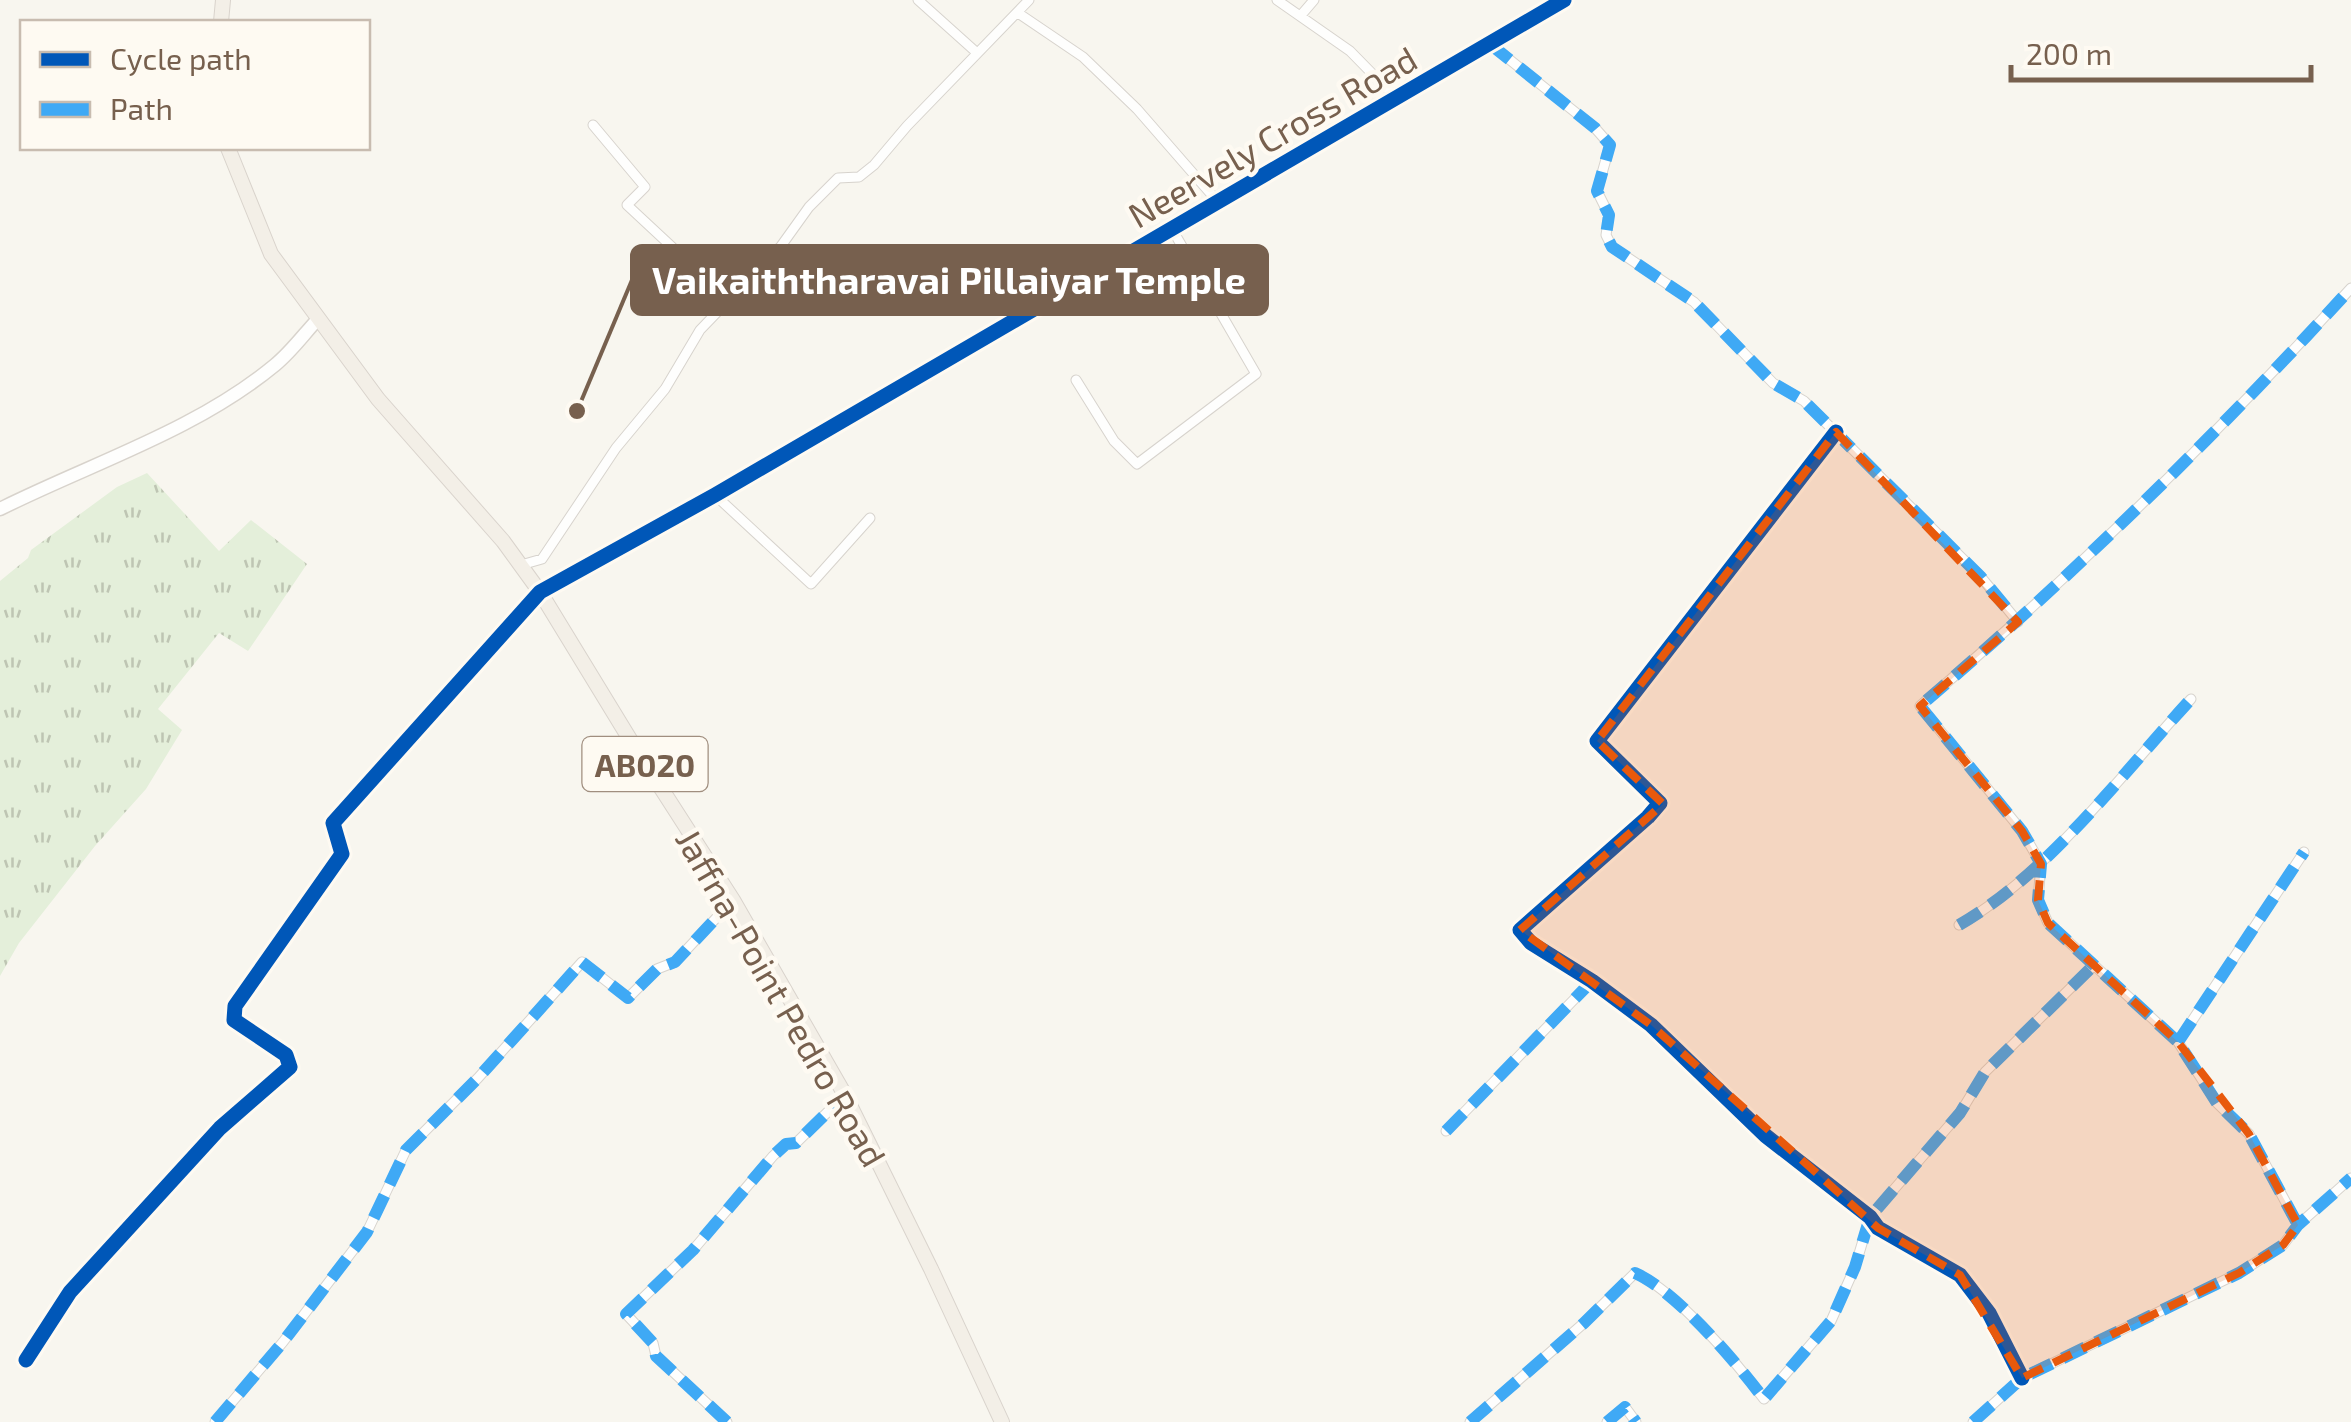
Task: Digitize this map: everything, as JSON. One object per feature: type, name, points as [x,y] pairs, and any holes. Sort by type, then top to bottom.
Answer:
[{"type":"main road","name":"Jaffna-Point Pedro Road","points":[[229,150],[271,254],[378,399],[521,565],[733,900],[844,1095],[1002,1422]]},
{"type":"street","points":[[918,0],[976,52]]},
{"type":"street","points":[[521,565],[542,559],[616,448],[665,390],[700,330],[781,246],[809,208],[838,178],[859,177],[874,165],[976,52],[1029,0]]},
{"type":"street","points":[[1276,0],[1302,14],[1350,51],[1396,99]]},
{"type":"street","points":[[1302,14],[1314,0]]},
{"type":"street","name":"Neervely Cross Road","points":[[540,592],[716,494],[1564,0]]},
{"type":"street","points":[[1018,14],[1083,57],[1137,109],[1218,202]]},
{"type":"street","points":[[1490,44],[1610,144],[1597,191],[1609,215],[1606,235],[1612,247],[1694,302],[1773,383],[1804,400],[1980,577],[2018,622]]},
{"type":"street","points":[[593,125],[645,187],[628,205],[728,300]]},
{"type":"street","points":[[1076,380],[1114,441],[1137,464],[1256,374],[1172,229]]},
{"type":"street","points":[[2298,1224],[2249,1134],[2218,1102],[2178,1042],[2048,923],[2038,900],[2040,864],[2022,831],[1920,706],[2018,622],[2264,383],[2351,288]]},
{"type":"street","points":[[0,509],[73,472],[188,424],[276,364],[318,319]]},
{"type":"street","points":[[1836,432],[1598,740],[1660,802],[1520,930],[1531,943],[1592,981],[1651,1025],[1766,1136],[1870,1217],[1878,1228],[1960,1275],[1989,1314],[2022,1378]]},
{"type":"street","points":[[716,494],[811,584],[870,518]]},
{"type":"street","points":[[26,1360],[70,1292],[220,1128],[290,1068],[286,1055],[234,1020],[235,1006],[342,854],[334,822],[540,592]]},
{"type":"street","points":[[1958,925],[1980,913],[2040,864],[2190,699]]},
{"type":"street","points":[[2178,1042],[2304,852]]},
{"type":"street","points":[[215,1422],[283,1342],[367,1232],[406,1150],[478,1078],[582,962],[628,998],[657,969],[675,962],[733,900]]},
{"type":"street","points":[[1470,1422],[1635,1273],[1650,1279],[1690,1317],[1740,1367],[1764,1399],[1831,1321],[1855,1267],[1870,1217],[1960,1113],[1985,1072],[2092,967]]},
{"type":"street","points":[[1446,1131],[1592,981]]},
{"type":"street","points":[[728,1422],[656,1356],[654,1343],[626,1314],[693,1250],[772,1156],[786,1144],[796,1143],[844,1095]]},
{"type":"street","points":[[1972,1422],[2022,1378],[2239,1273],[2283,1245],[2298,1224],[2351,1178]]},
{"type":"street","points":[[1607,1422],[1625,1407],[1636,1422]]},
{"type":"highlighted area","points":[[1836,432],[2018,622],[1920,706],[2022,831],[2041,864],[2038,900],[2048,923],[2178,1042],[2249,1134],[2298,1225],[2283,1245],[2239,1273],[2022,1378],[1960,1275],[1878,1228],[1651,1025],[1520,930],[1663,804],[1597,741]]},
{"type":"green space","points":[[147,473],[219,551],[251,520],[307,564],[248,651],[219,633],[158,709],[182,730],[146,789],[95,846],[19,943],[0,976],[0,581],[28,558],[31,550],[117,487]]},
{"type":"marked path","points":[[1490,44],[1595,128],[1610,145],[1597,191],[1609,215],[1606,235],[1612,247],[1694,302],[1773,383],[1804,401],[1981,577],[2018,622]]},
{"type":"marked path","points":[[2298,1225],[2249,1134],[2217,1103],[2178,1042],[2048,923],[2038,900],[2041,864],[2022,831],[1920,706],[2142,504],[2351,288]]},
{"type":"marked path","points":[[1959,925],[2023,879],[2053,851],[2191,699]]},
{"type":"marked path","points":[[2178,1042],[2304,852]]},
{"type":"marked path","points":[[215,1422],[283,1342],[367,1232],[406,1150],[478,1078],[582,962],[628,998],[657,969],[675,962],[733,900]]},
{"type":"marked path","points":[[1470,1422],[1635,1273],[1686,1311],[1764,1399],[1831,1321],[1855,1267],[1870,1217],[1960,1113],[1985,1072],[2092,967]]},
{"type":"marked path","points":[[1446,1131],[1592,981]]},
{"type":"marked path","points":[[727,1422],[656,1356],[653,1343],[626,1314],[693,1250],[773,1156],[786,1144],[796,1143],[845,1095]]},
{"type":"marked path","points":[[1973,1422],[2022,1378],[2239,1273],[2283,1245],[2298,1225],[2351,1178]]},
{"type":"marked path","points":[[1607,1422],[1625,1407],[1636,1422]]},
{"type":"cycle path","points":[[26,1360],[70,1292],[220,1128],[290,1067],[286,1055],[234,1020],[235,1006],[342,854],[333,823],[540,592],[715,495],[1564,0]]},
{"type":"cycle path","points":[[1836,432],[1597,741],[1660,803],[1520,930],[1531,943],[1592,981],[1651,1025],[1766,1136],[1870,1217],[1878,1228],[1960,1275],[1989,1313],[2022,1378]]},
{"type":"place","name":"Vaikaiththaravai Pillaiyar Temple","points":[[577,411]]}]
